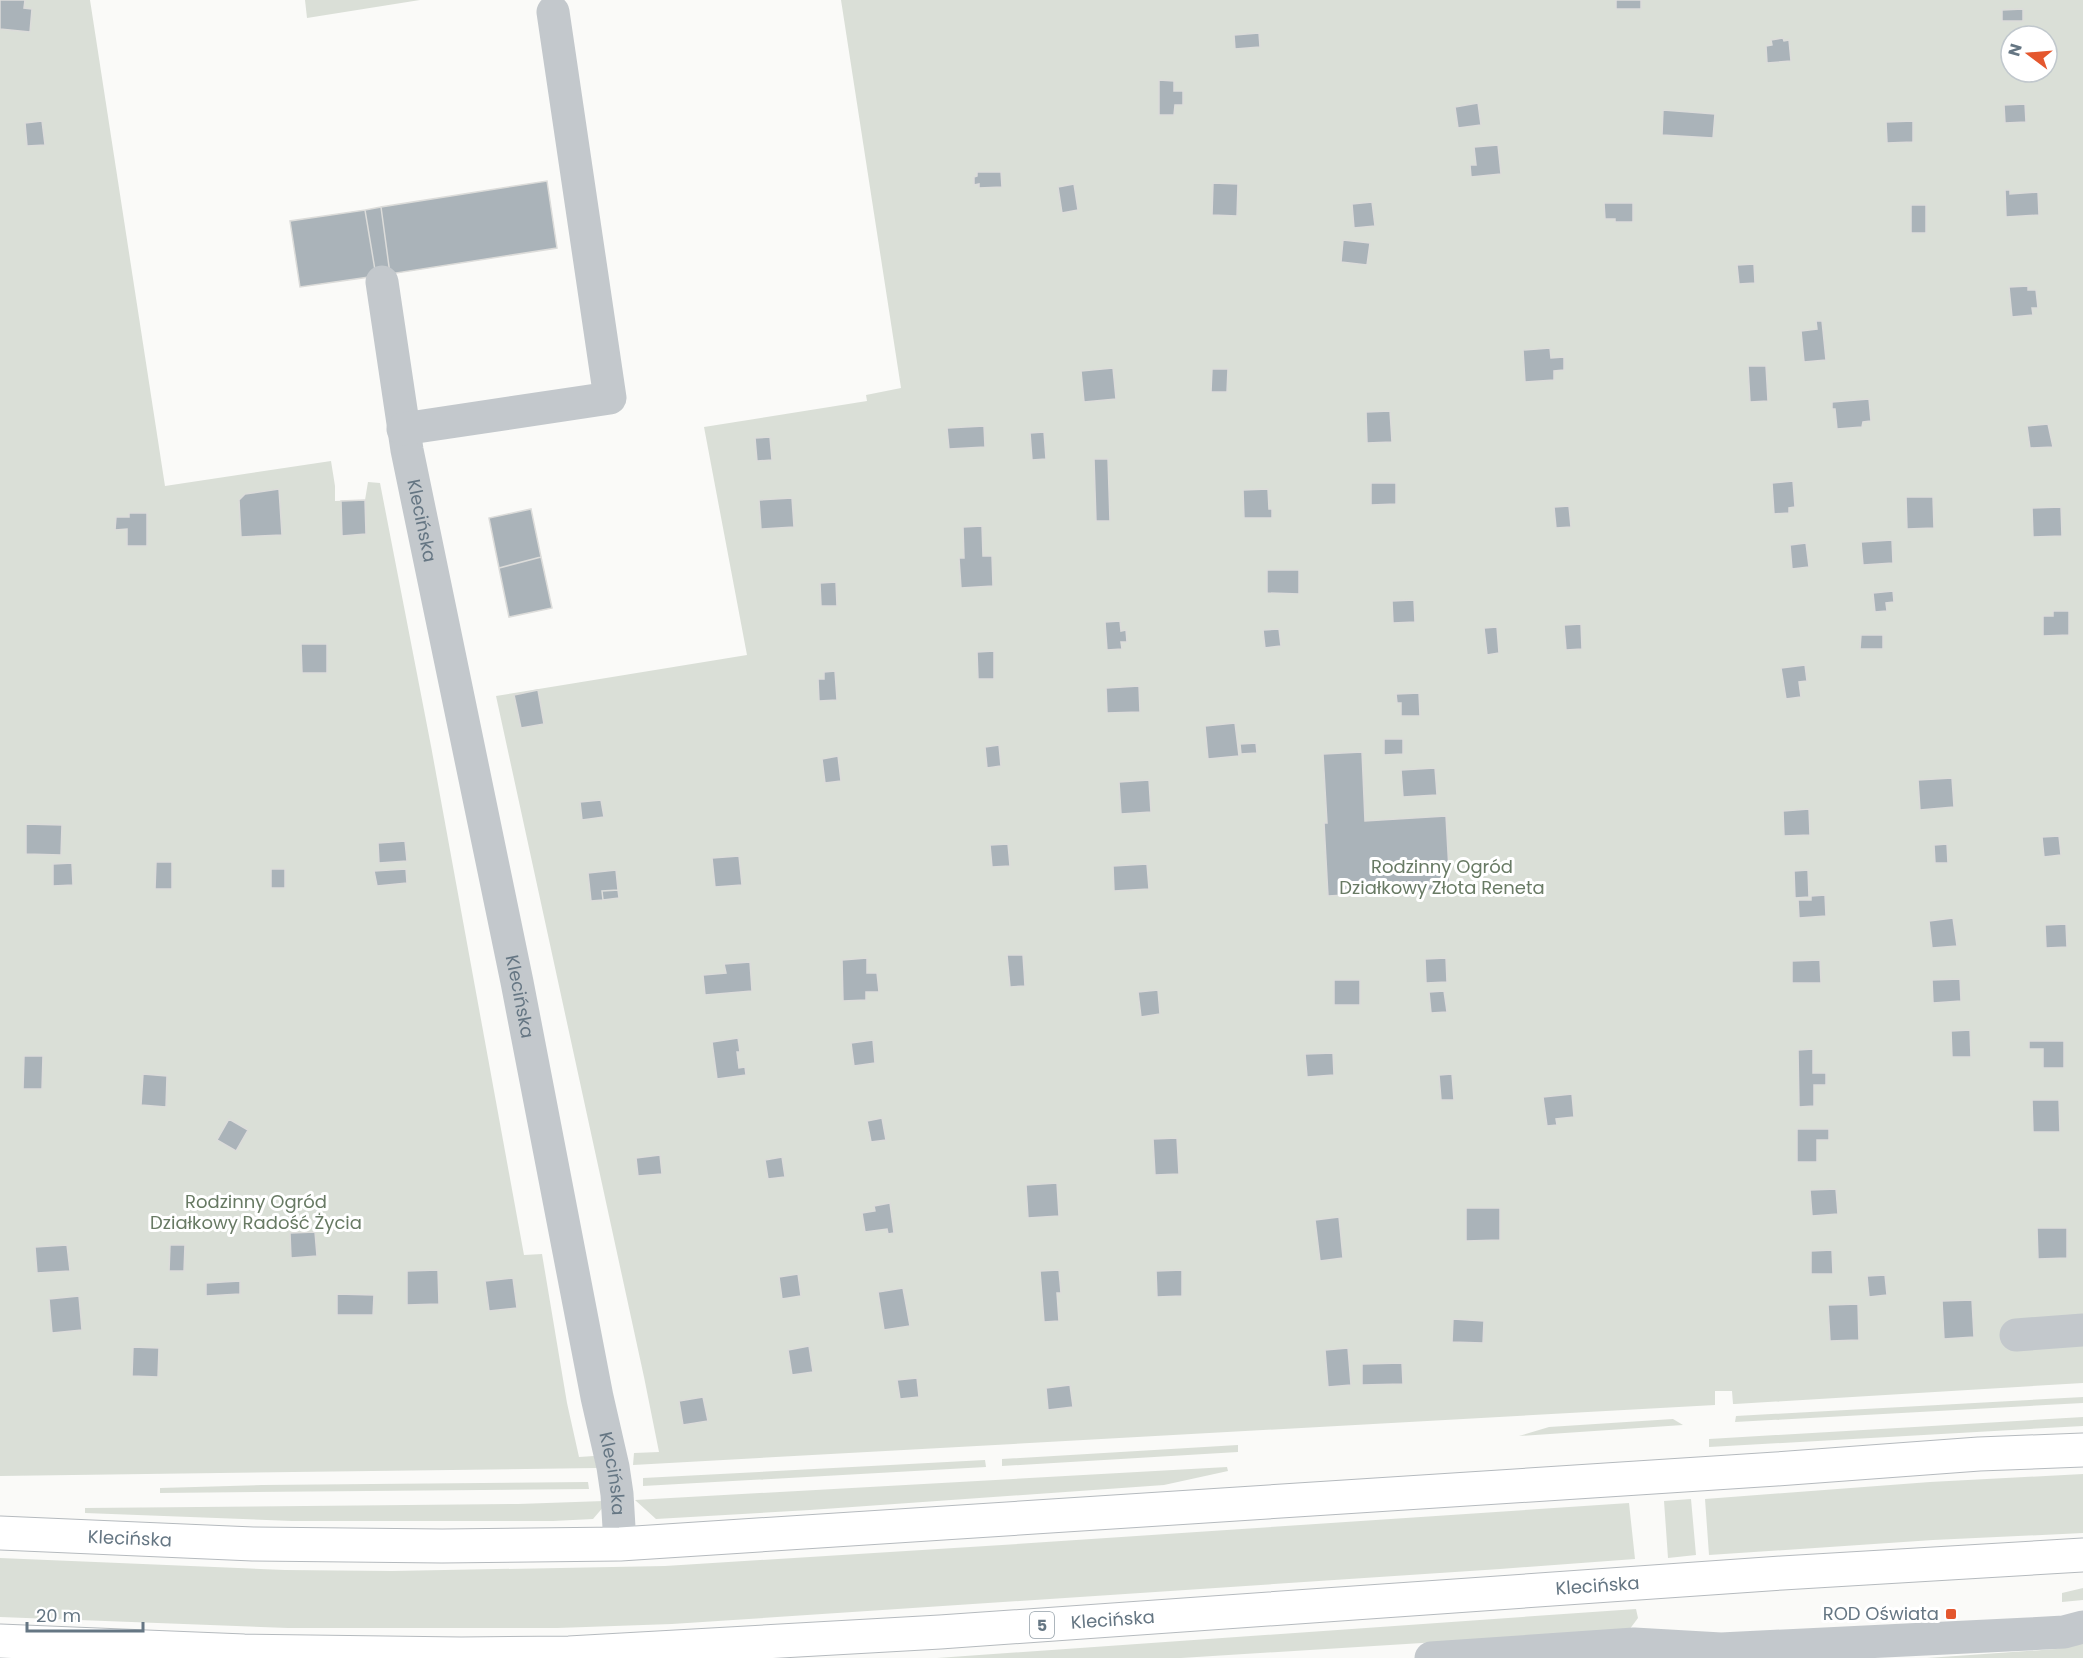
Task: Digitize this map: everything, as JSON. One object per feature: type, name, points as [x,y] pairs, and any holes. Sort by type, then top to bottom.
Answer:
[{"type":"main road","name":"Klecińska","points":[[0,1533],[253,1544],[442,1546],[620,1544],[1979,1454],[2083,1450]]},
{"type":"main road","name":"Klecińska","points":[[0,1641],[244,1651],[569,1653],[940,1632],[1759,1575],[2083,1556]]},
{"type":"street","points":[[405,440],[610,398],[553,12]]},
{"type":"street","name":"Klecińska","points":[[382,282],[405,440],[517,981],[597,1397],[613,1467],[620,1544]]},
{"type":"street","points":[[2016,1335],[2083,1330]]},
{"type":"street","points":[[1431,1658],[1634,1644],[1721,1649],[2064,1632],[2083,1627]]},
{"type":"green space","name":"Rodzinny Ogród Działkowy Radość Życia","points":[[0,0],[90,0],[165,486],[331,461],[335,501],[365,500],[368,482],[380,483],[431,746],[524,1255],[542,1254],[567,1403],[579,1457],[594,1456],[597,1468],[0,1476]]},
{"type":"green space","points":[[305,0],[420,0],[307,18]]},
{"type":"green space","name":"Rodzinny Ogród Działkowy Złota Reneta","points":[[841,0],[2083,0],[2083,1383],[1735,1404],[1733,1404],[1732,1391],[1715,1391],[1715,1405],[633,1465],[634,1453],[659,1452],[496,696],[747,655],[704,427],[867,401],[866,395],[901,388]]},
{"type":"green space","points":[[2083,1397],[2083,1403],[1735,1422],[1736,1416]]},
{"type":"green space","points":[[2083,1417],[2083,1426],[1709,1447],[1709,1439]]},
{"type":"green space","points":[[1673,1419],[1683,1425],[1519,1436],[1549,1427]]},
{"type":"green space","points":[[1238,1445],[1238,1452],[1002,1466],[1002,1459]]},
{"type":"green space","points":[[985,1460],[986,1467],[643,1486],[643,1478]]},
{"type":"green space","points":[[1227,1467],[1228,1471],[1164,1485],[656,1519],[635,1500]]},
{"type":"green space","points":[[2083,1474],[2083,1533],[1933,1540],[1709,1555],[1705,1499],[1930,1482]]},
{"type":"green space","points":[[588,1482],[589,1489],[160,1493],[160,1488],[262,1485]]},
{"type":"green space","points":[[1691,1499],[1696,1555],[1668,1558],[1664,1501]]},
{"type":"green space","points":[[604,1501],[605,1505],[593,1519],[553,1521],[292,1521],[85,1513],[85,1508],[518,1504]]},
{"type":"green space","points":[[1629,1503],[1635,1559],[1500,1569],[672,1624],[557,1628],[288,1628],[0,1617],[0,1558],[285,1570],[392,1571],[665,1566]]},
{"type":"green space","points":[[2083,1588],[2083,1600],[2062,1602],[2062,1593]]},
{"type":"green space","points":[[1636,1609],[1638,1618],[1629,1630],[1181,1658],[937,1658]]},
{"type":"green space","points":[[2083,1642],[2083,1658],[1927,1658],[2056,1649]]},
{"type":"building","points":[[0,0],[25,0],[24,8],[32,9],[30,32],[0,29]]},
{"type":"building","points":[[1616,0],[1641,0],[1641,9],[1616,9]]},
{"type":"building","points":[[2023,9],[2023,21],[2002,21],[2002,10]]},
{"type":"building","points":[[1259,33],[1260,47],[1235,49],[1234,35]]},
{"type":"building","points":[[1783,38],[1784,41],[1789,40],[1791,61],[1767,63],[1766,46],[1772,45],[1771,40]]},
{"type":"building","points":[[1159,80],[1174,81],[1174,91],[1183,91],[1183,105],[1175,105],[1174,115],[1159,115]]},
{"type":"building","points":[[1478,103],[1481,125],[1458,128],[1455,107]]},
{"type":"building","points":[[2025,104],[2026,122],[2005,123],[2004,105]]},
{"type":"building","points":[[1663,110],[1715,114],[1713,138],[1662,135]]},
{"type":"building","points":[[42,121],[45,145],[27,146],[25,123]]},
{"type":"building","points":[[1913,121],[1913,142],[1887,143],[1886,122]]},
{"type":"building","points":[[1498,145],[1501,174],[1471,177],[1470,165],[1476,165],[1474,147]]},
{"type":"building","points":[[977,172],[1001,172],[1002,187],[979,188],[979,184],[974,185]]},
{"type":"building","points":[[547,181],[557,248],[390,274],[381,207]]},
{"type":"building","points":[[1213,183],[1238,184],[1237,216],[1212,215]]},
{"type":"building","points":[[1074,184],[1078,210],[1062,213],[1058,187]]},
{"type":"building","points":[[2005,190],[2010,190],[2010,194],[2038,192],[2039,215],[2006,217]]},
{"type":"building","points":[[1372,202],[1375,226],[1354,228],[1352,204]]},
{"type":"building","points":[[1604,203],[1633,203],[1633,222],[1615,222],[1615,219],[1605,219]]},
{"type":"building","points":[[1911,205],[1926,205],[1926,233],[1911,233]]},
{"type":"building","points":[[381,207],[390,274],[376,276],[365,210]]},
{"type":"building","points":[[365,210],[376,276],[300,287],[290,221]]},
{"type":"building","points":[[1343,240],[1370,243],[1367,265],[1341,262]]},
{"type":"building","points":[[1754,264],[1755,283],[1739,284],[1737,265]]},
{"type":"building","points":[[2028,286],[2028,290],[2036,290],[2038,308],[2032,308],[2033,315],[2012,317],[2009,287]]},
{"type":"building","points":[[1816,321],[1822,321],[1826,360],[1804,362],[1801,331],[1817,329]]},
{"type":"building","points":[[1550,348],[1551,358],[1564,357],[1564,370],[1554,371],[1554,380],[1525,382],[1523,350]]},
{"type":"building","points":[[1748,366],[1766,366],[1768,401],[1750,402]]},
{"type":"building","points":[[1113,368],[1116,399],[1084,402],[1081,371]]},
{"type":"building","points":[[1212,369],[1228,369],[1227,392],[1211,392]]},
{"type":"building","points":[[1869,399],[1871,421],[1863,422],[1862,427],[1837,429],[1832,402]]},
{"type":"building","points":[[1390,411],[1392,442],[1367,443],[1366,412]]},
{"type":"building","points":[[2048,424],[2053,447],[2030,448],[2027,426]]},
{"type":"building","points":[[984,426],[985,447],[949,449],[947,428]]},
{"type":"building","points":[[1044,432],[1046,459],[1032,460],[1030,433]]},
{"type":"building","points":[[770,437],[772,460],[757,461],[755,438]]},
{"type":"building","points":[[1094,459],[1108,459],[1110,521],[1096,521]]},
{"type":"building","points":[[1793,481],[1795,507],[1789,508],[1789,513],[1774,514],[1772,483]]},
{"type":"building","points":[[1371,483],[1396,483],[1396,504],[1371,505]]},
{"type":"building","points":[[279,489],[282,535],[241,537],[239,500],[245,494]]},
{"type":"building","points":[[1268,489],[1272,518],[1244,518],[1243,490]]},
{"type":"building","points":[[1906,497],[1933,497],[1934,528],[1907,529]]},
{"type":"building","points":[[792,498],[794,527],[761,529],[759,500]]},
{"type":"building","points":[[365,500],[366,534],[342,536],[341,501]]},
{"type":"building","points":[[1569,506],[1571,527],[1556,528],[1554,507]]},
{"type":"building","points":[[2061,507],[2062,536],[2033,537],[2032,508]]},
{"type":"building","points":[[531,509],[541,557],[499,568],[489,518]]},
{"type":"building","points":[[129,513],[147,513],[147,546],[127,546],[127,529],[115,530],[116,517],[129,517]]},
{"type":"building","points":[[982,526],[983,556],[992,556],[993,586],[961,588],[959,558],[964,558],[963,527]]},
{"type":"building","points":[[1892,540],[1893,563],[1863,565],[1861,542]]},
{"type":"building","points":[[1806,543],[1809,567],[1792,569],[1790,545]]},
{"type":"building","points":[[541,557],[552,608],[509,617],[499,568]]},
{"type":"building","points":[[1267,570],[1299,570],[1299,594],[1267,593]]},
{"type":"building","points":[[836,582],[837,606],[821,606],[820,583]]},
{"type":"building","points":[[1893,591],[1894,602],[1886,603],[1887,611],[1875,612],[1873,593]]},
{"type":"building","points":[[1414,600],[1415,622],[1393,623],[1392,601]]},
{"type":"building","points":[[2053,611],[2069,611],[2069,635],[2043,636],[2043,616],[2053,616]]},
{"type":"building","points":[[1120,621],[1121,631],[1126,630],[1127,642],[1121,642],[1122,649],[1107,650],[1105,622]]},
{"type":"building","points":[[1581,624],[1582,649],[1566,650],[1564,625]]},
{"type":"building","points":[[1497,627],[1499,653],[1487,655],[1484,628]]},
{"type":"building","points":[[1279,629],[1281,646],[1265,648],[1263,630]]},
{"type":"building","points":[[1861,635],[1883,635],[1883,649],[1860,649]]},
{"type":"building","points":[[301,644],[327,644],[327,673],[302,673]]},
{"type":"building","points":[[994,651],[994,679],[978,679],[977,652]]},
{"type":"building","points":[[1805,665],[1807,681],[1799,682],[1801,697],[1786,699],[1781,668]]},
{"type":"building","points":[[835,671],[837,700],[819,701],[818,679],[824,679],[824,672]]},
{"type":"building","points":[[1139,686],[1140,712],[1107,713],[1106,688]]},
{"type":"building","points":[[538,690],[544,724],[521,728],[514,695]]},
{"type":"building","points":[[1419,693],[1420,716],[1401,716],[1401,703],[1397,703],[1396,694]]},
{"type":"building","points":[[1235,723],[1239,756],[1208,759],[1205,726]]},
{"type":"building","points":[[1384,739],[1403,739],[1403,754],[1384,755]]},
{"type":"building","points":[[1256,743],[1257,753],[1241,754],[1240,744]]},
{"type":"building","points":[[999,745],[1001,766],[987,768],[985,747]]},
{"type":"building","points":[[1362,752],[1365,821],[1446,816],[1450,889],[1328,896],[1323,754]]},
{"type":"building","points":[[838,756],[841,781],[825,783],[822,759]]},
{"type":"building","points":[[1435,768],[1437,795],[1403,797],[1401,770]]},
{"type":"building","points":[[1952,778],[1954,807],[1920,810],[1918,780]]},
{"type":"building","points":[[1149,780],[1151,812],[1121,814],[1119,782]]},
{"type":"building","points":[[601,800],[604,817],[582,820],[580,802]]},
{"type":"building","points":[[1809,809],[1810,835],[1784,836],[1783,811]]},
{"type":"building","points":[[26,824],[62,825],[61,855],[26,854]]},
{"type":"building","points":[[2059,836],[2061,855],[2044,857],[2042,837]]},
{"type":"building","points":[[405,841],[407,861],[379,863],[378,843]]},
{"type":"building","points":[[1008,844],[1010,866],[992,867],[990,845]]},
{"type":"building","points":[[1947,844],[1948,863],[1935,863],[1934,845]]},
{"type":"building","points":[[739,856],[742,885],[715,887],[712,858]]},
{"type":"building","points":[[156,862],[172,862],[172,889],[155,889]]},
{"type":"building","points":[[72,863],[73,885],[53,886],[53,864]]},
{"type":"building","points":[[1147,864],[1149,889],[1114,891],[1113,866]]},
{"type":"building","points":[[271,869],[285,869],[285,888],[271,888]]},
{"type":"building","points":[[406,869],[407,883],[377,886],[374,871]]},
{"type":"building","points":[[616,870],[618,890],[602,891],[603,900],[591,901],[588,873]]},
{"type":"building","points":[[1808,870],[1809,897],[1795,898],[1794,871]]},
{"type":"building","points":[[618,890],[619,898],[603,900],[602,891]]},
{"type":"building","points":[[1825,895],[1826,916],[1799,918],[1798,900],[1811,900],[1811,896]]},
{"type":"building","points":[[1953,918],[1957,946],[1932,948],[1929,921]]},
{"type":"building","points":[[2066,924],[2067,947],[2046,948],[2045,925]]},
{"type":"building","points":[[1007,955],[1023,955],[1025,986],[1010,987]]},
{"type":"building","points":[[867,958],[867,973],[877,973],[879,992],[866,992],[866,1000],[843,1001],[842,960]]},
{"type":"building","points":[[1446,958],[1447,982],[1426,983],[1425,959]]},
{"type":"building","points":[[1820,960],[1821,983],[1792,983],[1792,961]]},
{"type":"building","points":[[750,962],[752,991],[705,995],[703,975],[726,973],[724,964]]},
{"type":"building","points":[[1960,979],[1961,1001],[1933,1003],[1932,980]]},
{"type":"building","points":[[1334,980],[1360,980],[1360,1005],[1334,1005]]},
{"type":"building","points":[[1158,990],[1160,1014],[1141,1017],[1138,992]]},
{"type":"building","points":[[1444,991],[1447,1012],[1431,1013],[1429,992]]},
{"type":"building","points":[[1970,1030],[1971,1057],[1952,1057],[1951,1031]]},
{"type":"building","points":[[738,1038],[739,1068],[745,1067],[746,1075],[717,1079],[712,1042]]},
{"type":"building","points":[[873,1040],[875,1063],[854,1066],[851,1043]]},
{"type":"building","points":[[2029,1041],[2064,1041],[2064,1068],[2043,1068],[2043,1049],[2029,1049]]},
{"type":"building","points":[[1813,1049],[1813,1073],[1826,1073],[1826,1085],[1814,1085],[1814,1106],[1799,1107],[1798,1050]]},
{"type":"building","points":[[1333,1053],[1334,1075],[1307,1077],[1305,1054]]},
{"type":"building","points":[[24,1056],[43,1056],[42,1089],[23,1089]]},
{"type":"building","points":[[143,1074],[167,1076],[166,1107],[141,1105]]},
{"type":"building","points":[[1452,1074],[1454,1100],[1441,1100],[1439,1075]]},
{"type":"building","points":[[1572,1094],[1574,1117],[1556,1119],[1557,1125],[1547,1126],[1543,1097]]},
{"type":"building","points":[[2032,1100],[2059,1100],[2060,1132],[2033,1132]]},
{"type":"building","points":[[882,1118],[886,1140],[871,1142],[867,1121]]},
{"type":"building","points":[[229,1119],[248,1130],[236,1151],[217,1140]]},
{"type":"building","points":[[1797,1129],[1829,1129],[1829,1140],[1817,1140],[1817,1162],[1797,1162]]},
{"type":"building","points":[[1177,1138],[1179,1174],[1155,1175],[1153,1139]]},
{"type":"building","points":[[660,1155],[662,1174],[638,1176],[636,1158]]},
{"type":"building","points":[[782,1157],[785,1177],[768,1179],[765,1160]]},
{"type":"building","points":[[1057,1183],[1059,1216],[1028,1218],[1026,1185]]},
{"type":"building","points":[[1836,1189],[1838,1214],[1812,1216],[1810,1190]]},
{"type":"building","points":[[890,1203],[894,1233],[888,1234],[887,1229],[865,1232],[862,1213],[875,1211],[874,1206]]},
{"type":"building","points":[[1466,1208],[1500,1208],[1500,1240],[1466,1241]]},
{"type":"building","points":[[1339,1217],[1343,1258],[1320,1261],[1315,1220]]},
{"type":"building","points":[[2037,1228],[2067,1228],[2067,1258],[2038,1259]]},
{"type":"building","points":[[315,1232],[317,1256],[291,1258],[290,1233]]},
{"type":"building","points":[[67,1245],[70,1271],[37,1273],[35,1247]]},
{"type":"building","points":[[170,1245],[185,1245],[184,1271],[169,1271]]},
{"type":"building","points":[[1832,1250],[1833,1274],[1811,1274],[1811,1251]]},
{"type":"building","points":[[438,1270],[439,1304],[407,1305],[407,1271]]},
{"type":"building","points":[[1059,1270],[1061,1293],[1057,1293],[1059,1321],[1044,1322],[1040,1271]]},
{"type":"building","points":[[1182,1270],[1182,1296],[1157,1297],[1156,1271]]},
{"type":"building","points":[[798,1274],[801,1296],[782,1299],[779,1277]]},
{"type":"building","points":[[1885,1275],[1887,1295],[1869,1297],[1867,1276]]},
{"type":"building","points":[[513,1278],[517,1308],[489,1311],[485,1281]]},
{"type":"building","points":[[240,1281],[240,1294],[206,1296],[206,1283]]},
{"type":"building","points":[[903,1288],[910,1326],[884,1330],[878,1292]]},
{"type":"building","points":[[337,1294],[374,1295],[373,1315],[337,1315]]},
{"type":"building","points":[[79,1296],[82,1330],[52,1333],[49,1299]]},
{"type":"building","points":[[1972,1300],[1974,1337],[1944,1339],[1942,1301]]},
{"type":"building","points":[[1858,1304],[1859,1340],[1830,1341],[1828,1305]]},
{"type":"building","points":[[1453,1319],[1484,1321],[1483,1343],[1452,1342]]},
{"type":"building","points":[[809,1346],[813,1372],[792,1375],[788,1350]]},
{"type":"building","points":[[133,1347],[159,1348],[158,1377],[132,1376]]},
{"type":"building","points":[[1348,1348],[1351,1385],[1328,1387],[1325,1350]]},
{"type":"building","points":[[1402,1363],[1403,1384],[1362,1385],[1362,1364]]},
{"type":"building","points":[[917,1378],[919,1397],[900,1399],[897,1380]]},
{"type":"building","points":[[1070,1385],[1073,1407],[1048,1410],[1046,1388]]},
{"type":"building","points":[[703,1397],[708,1421],[683,1425],[679,1401]]},
{"type":"place","name":"ROD Oświata","points":[[1951,1614]]}]
